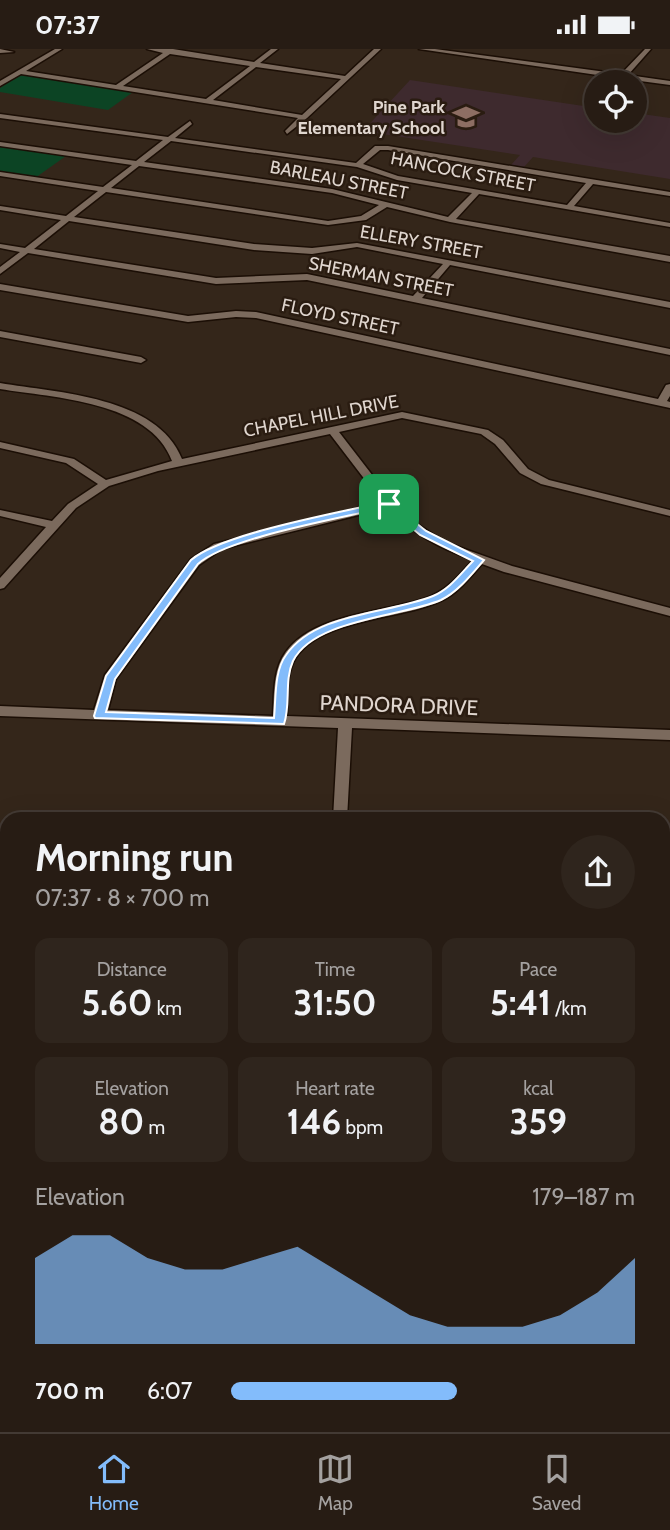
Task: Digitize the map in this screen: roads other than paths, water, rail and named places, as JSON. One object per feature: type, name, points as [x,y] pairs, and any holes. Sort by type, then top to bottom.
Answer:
[{"type":"street","points":[[0,84],[59,49]]},
{"type":"street","points":[[150,49],[347,78]]},
{"type":"street","points":[[208,101],[275,49]]},
{"type":"street","points":[[287,132],[378,49]]},
{"type":"street","points":[[422,49],[584,74]]},
{"type":"street","points":[[628,70],[648,49]]},
{"type":"street","points":[[117,87],[170,50]]},
{"type":"street","points":[[0,51],[11,52]]},
{"type":"street","points":[[21,72],[305,117]]},
{"type":"street","points":[[0,75],[12,77]]},
{"type":"street","points":[[647,81],[670,83]]},
{"type":"street","name":"HANCOCK STREET","points":[[0,117],[358,165],[397,178],[670,225]]},
{"type":"street","points":[[0,271],[190,123]]},
{"type":"street","name":"BARLEAU STREET","points":[[0,144],[313,188],[450,220],[670,259]]},
{"type":"street","points":[[358,165],[382,147],[517,166],[670,194]]},
{"type":"street","points":[[0,174],[327,222],[363,218],[386,204]]},
{"type":"street","points":[[568,208],[591,181]]},
{"type":"street","points":[[450,220],[477,192]]},
{"type":"street","name":"ELLERY STREET","points":[[0,208],[254,247],[312,251],[357,245],[670,305]]},
{"type":"street","name":"SHERMAN STREET","points":[[0,246],[216,281],[296,276],[670,352]]},
{"type":"street","points":[[415,299],[448,263]]},
{"type":"street","name":"FLOYD STREET","points":[[0,287],[177,318],[256,315],[666,404]]},
{"type":"street","points":[[0,334],[141,360]]},
{"type":"street","points":[[0,386],[114,408],[139,417],[161,432],[178,463]]},
{"type":"street","points":[[666,404],[670,387]]},
{"type":"street","name":"CHAPEL HILL DRIVE","points":[[0,585],[52,525],[72,506],[105,484],[178,463],[401,415],[484,432],[499,442],[531,477],[670,513]]},
{"type":"street","points":[[332,429],[389,504],[423,533],[479,560],[670,613]]},
{"type":"street","points":[[0,445],[70,461],[105,484]]},
{"type":"street","points":[[99,716],[110,678],[195,562],[206,552],[246,539],[389,504]]},
{"type":"street","points":[[0,513],[52,525]]},
{"type":"street","points":[[280,722],[284,673],[289,657],[302,644],[321,632],[344,624],[437,598],[454,587],[479,560]]},
{"type":"street","name":"PANDORA DRIVE","points":[[0,711],[670,735]]},
{"type":"street","points":[[340,812],[345,724]]},
{"type":"place","name":"Pine Park Elementary School","points":[[466,117]]}]
